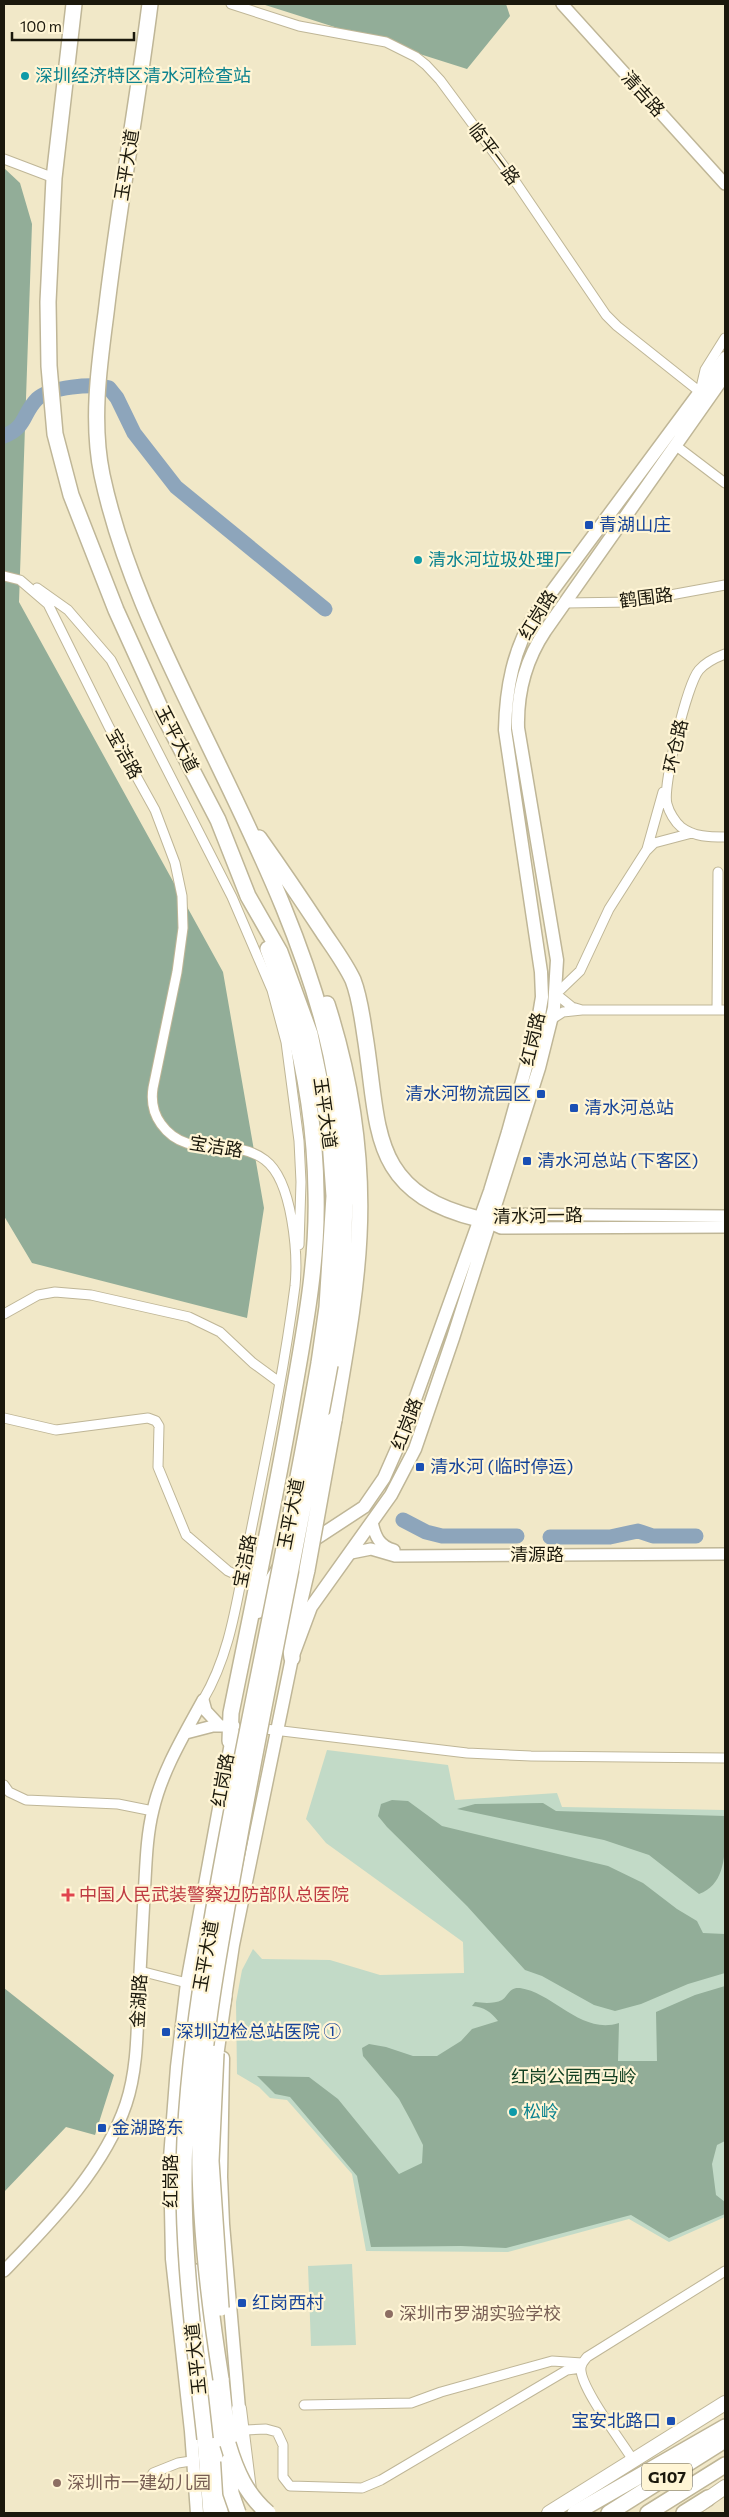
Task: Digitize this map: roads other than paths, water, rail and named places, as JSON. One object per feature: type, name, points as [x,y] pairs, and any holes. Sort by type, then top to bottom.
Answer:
[{"type":"highway","points":[[54,178],[74,4]]},
{"type":"highway","name":"玉平大道","points":[[150,4],[98,378],[97,439],[101,472],[112,516],[153,632],[219,766],[308,973],[330,1054],[344,1150],[345,1211],[342,1282],[216,1898],[195,2021],[189,2082],[185,2142],[185,2229],[190,2306],[211,2513]]},
{"type":"highway","name":"玉平大道","points":[[54,178],[48,302],[48,366],[54,434],[71,495],[116,610],[164,716],[218,820],[248,896],[280,952],[300,1003],[318,1064],[329,1126],[334,1196],[324,1364],[302,1522],[246,1797],[208,2028],[200,2128],[200,2168],[206,2257],[222,2379],[222,2441]]},
{"type":"highway","points":[[219,766],[259,836],[353,980],[362,1013],[380,1135],[393,1169],[424,1198],[456,1212],[487,1219]]},
{"type":"highway","points":[[259,836],[307,946],[338,1038],[351,1097],[358,1161],[359,1235],[352,1313],[307,1570],[290,1643],[292,1658]]},
{"type":"highway","points":[[230,1741],[228,1726],[304,1336],[312,1277],[316,1214],[314,1153],[300,1055],[279,979],[248,896]]},
{"type":"highway","points":[[222,2379],[221,2312],[211,2161],[216,2053],[224,1996]]},
{"type":"highway","points":[[575,2513],[725,2427]]},
{"type":"highway","name":"G107","points":[[609,2513],[725,2440]]},
{"type":"highway","points":[[222,2441],[231,2493],[238,2513]]},
{"type":"highway","points":[[222,2441],[243,2483],[254,2500],[268,2513]]},
{"type":"highway","name":"G107","points":[[648,2513],[725,2465]]},
{"type":"highway","points":[[666,2513],[685,2498],[697,2482]]},
{"type":"highway","points":[[684,2513],[708,2498]]},
{"type":"main road","name":"红岗路","points":[[228,1726],[260,1604],[266,1588],[275,1572],[293,1554],[364,1507],[384,1478],[487,1219],[508,1132],[532,1049],[542,997],[536,931],[505,730],[507,695],[514,658],[527,627],[725,358]]},
{"type":"main road","name":"红岗路","points":[[230,2513],[233,2449],[240,2416],[221,2177],[224,1996],[292,1658],[311,1607],[391,1495],[415,1450],[487,1219],[539,1068],[552,1019],[556,994],[557,960],[519,740],[518,716],[521,685],[531,656],[544,631],[566,603],[725,375]]},
{"type":"main road","points":[[565,574],[576,575],[579,580],[577,586]]},
{"type":"main road","name":"红岗路","points":[[197,2513],[191,2431],[172,2259],[170,2158],[177,2067],[187,1983],[230,1741]]},
{"type":"main road","points":[[172,2259],[180,2266],[199,2270],[211,2268],[226,2258]]},
{"type":"main road","points":[[199,2270],[222,2441],[222,2513]]},
{"type":"main road","points":[[549,2513],[725,2403]]},
{"type":"main road","points":[[240,2416],[248,2483],[259,2513]]},
{"type":"main road","points":[[566,2513],[633,2468],[671,2437]]},
{"type":"main road","points":[[690,2513],[725,2487]]},
{"type":"street","name":"临平一路","points":[[231,4],[299,26],[386,42],[426,65],[440,80],[517,184],[606,315],[630,338],[700,392]]},
{"type":"street","name":"清吉路","points":[[562,4],[725,184]]},
{"type":"street","points":[[4,158],[54,178]]},
{"type":"street","points":[[700,392],[705,370],[725,338]]},
{"type":"street","points":[[675,445],[725,483]]},
{"type":"street","name":"宝洁路","points":[[4,576],[20,580],[42,597],[52,612],[109,727],[155,810],[175,863],[184,912],[177,972],[153,1088],[152,1103],[156,1115],[167,1132],[182,1142],[247,1151],[261,1157],[273,1167],[282,1183],[291,1220],[297,1268],[290,1323],[225,1656],[204,1700]]},
{"type":"street","points":[[20,580],[56,599],[112,660],[254,944],[272,990],[286,1042],[299,1141],[301,1182],[297,1268]]},
{"type":"street","name":"鹤围路","points":[[566,603],[632,602],[725,585]]},
{"type":"street","name":"环仓路","points":[[692,834],[680,826],[667,804],[669,770],[692,683],[699,669],[725,654]]},
{"type":"street","points":[[646,851],[669,770]]},
{"type":"street","points":[[582,1010],[572,1007],[556,994],[580,971],[609,909],[646,851],[654,843],[692,834],[725,837]]},
{"type":"street","points":[[552,1019],[564,1012],[582,1010],[721,1010],[718,872]]},
{"type":"street","name":"清水河一路","points":[[487,1219],[725,1216]]},
{"type":"street","name":"清水河一路","points":[[487,1219],[501,1228],[725,1227]]},
{"type":"street","points":[[4,1314],[38,1295],[55,1292],[91,1295],[190,1317],[220,1332],[253,1363],[279,1382]]},
{"type":"street","points":[[4,1418],[56,1430],[148,1418],[156,1421],[159,1426],[158,1467],[186,1535],[228,1571],[241,1577]]},
{"type":"street","name":"清源路","points":[[372,1522],[375,1537],[385,1548],[396,1550],[725,1549]]},
{"type":"street","name":"清源路","points":[[351,1553],[371,1549],[395,1556],[725,1554]]},
{"type":"street","points":[[204,1700],[206,1711],[228,1726]]},
{"type":"street","name":"金湖路","points":[[4,2271],[81,2183],[117,2124],[132,2081],[147,1856],[153,1810],[170,1763],[204,1700]]},
{"type":"street","points":[[186,1732],[228,1726],[277,1730],[462,1753],[532,1756],[725,1758]]},
{"type":"street","points":[[4,1785],[9,1792],[26,1800],[118,1804],[153,1810]]},
{"type":"street","points":[[140,1971],[187,1983]]},
{"type":"street","points":[[240,2416],[246,2430],[266,2429],[277,2432],[283,2445],[282,2477],[290,2486],[362,2488],[381,2480],[567,2370],[581,2365],[587,2357],[725,2271]]},
{"type":"street","points":[[304,2405],[411,2403],[441,2392],[552,2361],[581,2365]]},
{"type":"street","points":[[581,2365],[586,2388],[633,2460]]},
{"type":"street","points":[[152,2473],[178,2463],[191,2461]]},
{"type":"street","points":[[698,2513],[708,2498]]},
{"type":"waterway","points":[[4,436],[17,429],[32,405],[43,395],[72,387],[93,386],[109,388],[117,398],[134,433],[176,487],[325,609]]},
{"type":"waterway","points":[[403,1520],[426,1532],[442,1536],[517,1536]]},
{"type":"waterway","points":[[550,1537],[610,1537],[638,1531],[653,1536],[696,1536]]},
{"type":"place","name":"深圳经济特区清水河检查站","points":[[25,76]]},
{"type":"place","name":"青湖山庄","points":[[589,525]]},
{"type":"place","name":"清水河垃圾处理厂","points":[[418,560]]},
{"type":"place","name":"清水河物流园区","points":[[541,1094]]},
{"type":"place","name":"清水河总站","points":[[574,1108]]},
{"type":"place","name":"清水河总站 (下客区)","points":[[527,1161]]},
{"type":"place","name":"清水河 (临时停运)","points":[[420,1467]]},
{"type":"place","name":"中国人民武装警察边防部队总医院","points":[[68,1895]]},
{"type":"place","name":"深圳边检总站医院 ①","points":[[166,2032]]},
{"type":"place","name":"松岭","points":[[513,2112]]},
{"type":"place","name":"金湖路东","points":[[102,2128]]},
{"type":"place","name":"红岗西村","points":[[242,2303]]},
{"type":"place","name":"深圳市罗湖实验学校","points":[[389,2314]]},
{"type":"place","name":"宝安北路口","points":[[671,2421]]},
{"type":"place","name":"深圳市一建幼儿园","points":[[57,2483]]},
{"type":"park label","name":"红岗公园西马岭","points":[[574,2077]]}]
